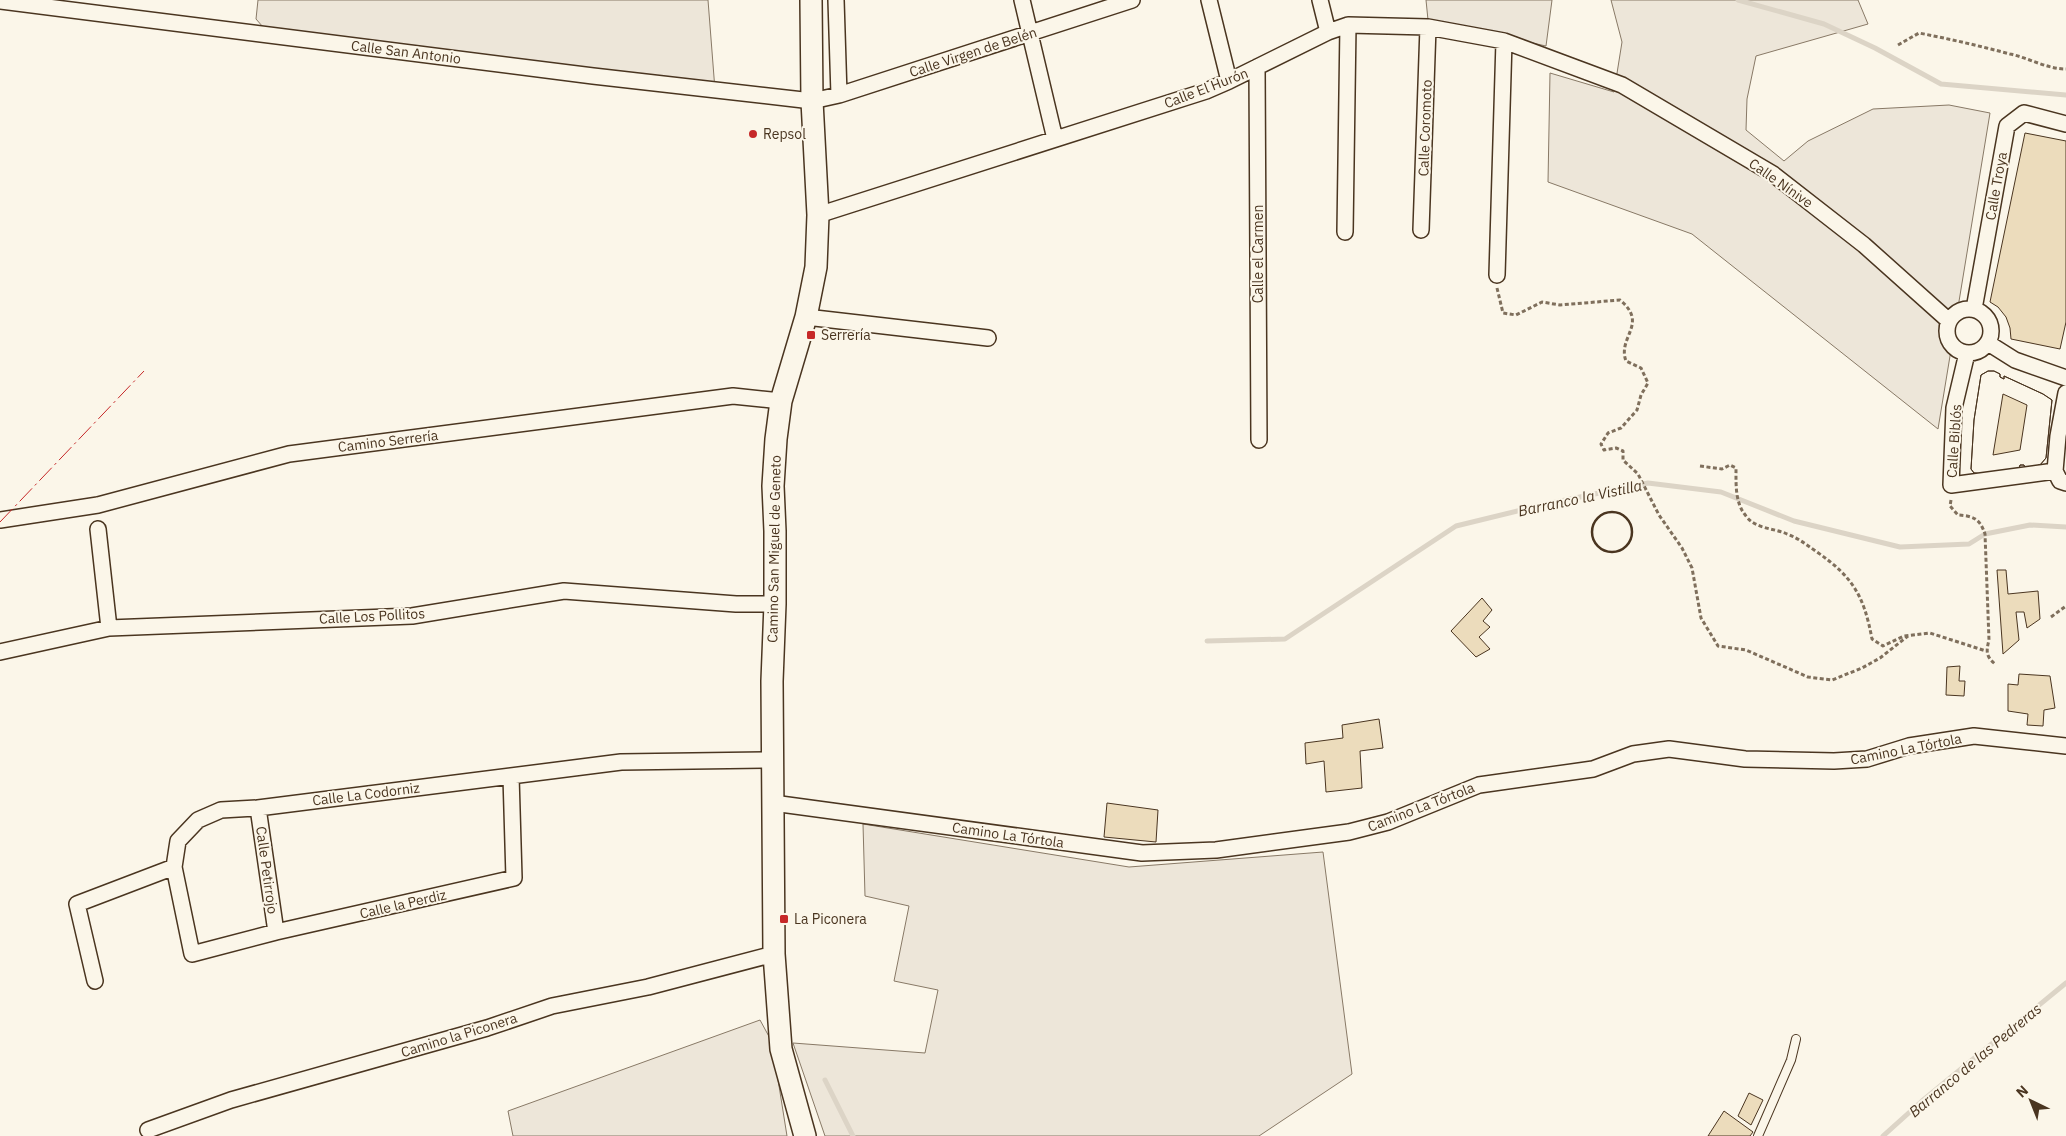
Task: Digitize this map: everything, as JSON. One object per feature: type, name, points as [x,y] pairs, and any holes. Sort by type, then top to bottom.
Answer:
[{"type":"main road","name":"Camino San Miguel de Geneto","points":[[805,1136],[781,1049],[774,954],[772,681],[775,532],[772,486],[776,439],[782,401],[806,317],[816,267],[818,215],[812,101],[811,0]]},
{"type":"street","points":[[836,0],[839,95]]},
{"type":"street","points":[[1022,0],[1055,139]]},
{"type":"street","name":"Calle Virgen de Belén","points":[[812,101],[839,95],[1132,0]]},
{"type":"street","points":[[1209,0],[1229,81]]},
{"type":"street","points":[[1320,0],[1328,32]]},
{"type":"street","name":"Calle San Antonio","points":[[0,1],[583,75],[812,101]]},
{"type":"street","points":[[1345,232],[1348,25]]},
{"type":"street","name":"Calle El Hurón","points":[[818,215],[1206,91],[1328,32],[1348,25],[1428,27],[1504,41],[1593,74]]},
{"type":"street","name":"Calle Coromoto","points":[[1421,230],[1428,27]]},
{"type":"street","points":[[1497,275],[1504,41]]},
{"type":"street","name":"Calle el Carmen","points":[[1257,67],[1259,440]]},
{"type":"street","name":"Calle Nínive","points":[[1593,74],[1622,85],[1772,174],[1864,245],[1949,321]]},
{"type":"street","name":"Calle Troya","points":[[1974,309],[2007,126],[2024,113],[2066,124]]},
{"type":"street","points":[[1974,309],[1986,316],[1990,322],[1991,336],[1988,343],[1979,351],[1967,353],[1954,348],[1949,342],[1947,328],[1949,321],[1959,311],[1974,309]]},
{"type":"street","points":[[806,317],[988,338]]},
{"type":"street","points":[[1988,343],[2015,360],[2066,378]]},
{"type":"street","name":"Calle Biblós","points":[[1967,353],[1954,408],[1951,485],[2055,471]]},
{"type":"street","points":[[2066,393],[2058,436],[2055,471],[2060,481],[2066,483]]},
{"type":"street","name":"Camino Serrería","points":[[0,520],[98,505],[289,454],[733,396],[782,401]]},
{"type":"street","points":[[98,529],[110,628]]},
{"type":"street","name":"Calle Los Pollitos","points":[[0,652],[110,628],[412,616],[564,590],[736,604],[775,604]]},
{"type":"street","name":"Camino La Tórtola","points":[[773,803],[1142,853],[1216,850],[1349,832],[1388,822],[1479,785],[1593,769],[1633,754],[1669,749],[1745,759],[1834,761],[1867,759],[1909,746],[1974,736],[2066,746]]},
{"type":"street","name":"Calle La Codorniz","points":[[174,867],[178,841],[198,820],[221,810],[258,808],[621,762],[773,760]]},
{"type":"street","name":"Calle la Perdiz","points":[[174,867],[192,954],[276,932],[514,878],[511,776]]},
{"type":"street","name":"Calle Petirrojo","points":[[258,808],[276,932]]},
{"type":"street","points":[[95,981],[76,904],[174,867]]},
{"type":"street","name":"Camino la Piconera","points":[[148,1130],[230,1100],[478,1031],[552,1006],[648,987],[774,954]]},
{"type":"lane","points":[[1758,1136],[1791,1060],[1796,1039]]},
{"type":"path","points":[[1898,46],[1919,33],[2011,54],[2047,66],[2066,68]]},
{"type":"path","points":[[1497,275],[1497,294],[1503,314],[1516,315],[1542,302],[1560,305],[1620,300],[1629,308],[1633,325],[1623,352],[1626,361],[1641,368],[1648,384],[1641,395],[1637,410],[1621,428],[1608,433],[1601,444],[1604,450],[1616,448],[1623,451],[1623,460],[1638,474],[1660,515],[1682,548],[1692,568],[1701,618],[1718,646],[1746,650],[1808,677],[1832,680],[1862,668],[1880,658],[1908,636]]},
{"type":"path","points":[[1700,466],[1722,469],[1730,465],[1736,468],[1738,505],[1747,518],[1755,524],[1786,533],[1798,539],[1838,566],[1855,586],[1866,611],[1872,639],[1883,646],[1908,636],[1930,633],[1986,650]]},
{"type":"path","points":[[1951,485],[1950,506],[1958,515],[1971,515],[1980,522],[1985,534],[1990,640],[1986,650],[1987,657],[1995,664]]},
{"type":"path","points":[[2051,617],[2066,606]]},
{"type":"shaded area","points":[[258,0],[708,0],[715,90],[270,35],[256,19]]},
{"type":"shaded area","points":[[1426,0],[1552,0],[1546,46],[1428,20]]},
{"type":"shaded area","points":[[1611,0],[1858,0],[1868,24],[1756,56],[1747,99],[1746,130],[1784,161],[1808,141],[1873,109],[1949,105],[1990,113],[1938,429],[1692,234],[1548,182],[1550,73],[1614,92],[1622,42]]},
{"type":"shaded area","points":[[863,824],[1129,867],[1323,852],[1352,1074],[1259,1136],[825,1136],[793,1043],[925,1053],[938,990],[894,981],[909,906],[865,896]]},
{"type":"shaded area","points":[[760,1020],[772,1042],[787,1136],[513,1136],[508,1111]]},
{"type":"building","points":[[2025,133],[2066,141],[2066,322],[2060,349],[2011,339],[2006,317],[1998,307],[1990,302]]},
{"type":"building","points":[[1988,371],[1994,371],[2004,379],[2004,376],[2052,400],[2046,458],[2040,465],[2025,468],[2024,465],[2020,465],[2019,469],[1984,474],[1974,473],[1971,469],[1974,420],[1981,375]],"holes":[[[2003,394],[2027,405],[2020,450],[1993,455]]]},
{"type":"building","points":[[1988,371],[1994,371],[2004,379],[2004,376],[2052,400],[2046,458],[2040,465],[2025,468],[2024,465],[2020,465],[2019,469],[1984,474],[1974,473],[1971,469],[1974,420],[1981,375]]},
{"type":"building","points":[[1997,570],[2006,570],[2008,594],[2038,591],[2040,619],[2027,628],[2024,612],[2016,612],[2019,640],[2003,654]]},
{"type":"building","points":[[1482,598],[1492,610],[1483,621],[1490,627],[1479,637],[1490,649],[1476,657],[1451,631]]},
{"type":"building","points":[[1960,666],[1959,681],[1965,681],[1964,696],[1946,695],[1947,667]]},
{"type":"building","points":[[2019,674],[2050,676],[2055,708],[2044,710],[2043,726],[2027,725],[2028,714],[2008,711],[2008,684],[2018,685]]},
{"type":"building","points":[[1379,719],[1383,748],[1360,751],[1362,788],[1326,792],[1324,761],[1306,764],[1305,743],[1343,738],[1342,725]]},
{"type":"building","points":[[1107,803],[1158,810],[1156,842],[1104,837]]},
{"type":"building","points":[[1749,1093],[1763,1100],[1751,1125],[1738,1116]]},
{"type":"building","points":[[1724,1111],[1753,1132],[1750,1136],[1708,1136]]},
{"type":"waterway","points":[[1738,0],[1824,24],[1875,48],[1941,84],[2066,95]]},
{"type":"waterway","name":"Barranco la Vistilla","points":[[1207,641],[1285,639],[1456,526],[1546,504],[1648,483],[1721,492],[1794,521],[1900,547],[1969,544],[1985,534],[2030,525],[2066,527]]},
{"type":"waterway","name":"Barranco de las Pedreras","points":[[1883,1136],[1922,1101],[2066,983]]},
{"type":"waterway","points":[[825,1080],[853,1136]]},
{"type":"wall","points":[[1608,512],[1616,512],[1623,515],[1629,521],[1632,532],[1629,543],[1623,549],[1616,552],[1608,552],[1601,549],[1595,543],[1592,536],[1592,528],[1595,521],[1601,515],[1608,512]]},
{"type":"power","points":[[0,522],[144,371]]},
{"type":"place","name":"Repsol","points":[[753,134]]},
{"type":"place","name":"Serrería","points":[[811,335]]},
{"type":"place","name":"La Piconera","points":[[784,919]]}]
